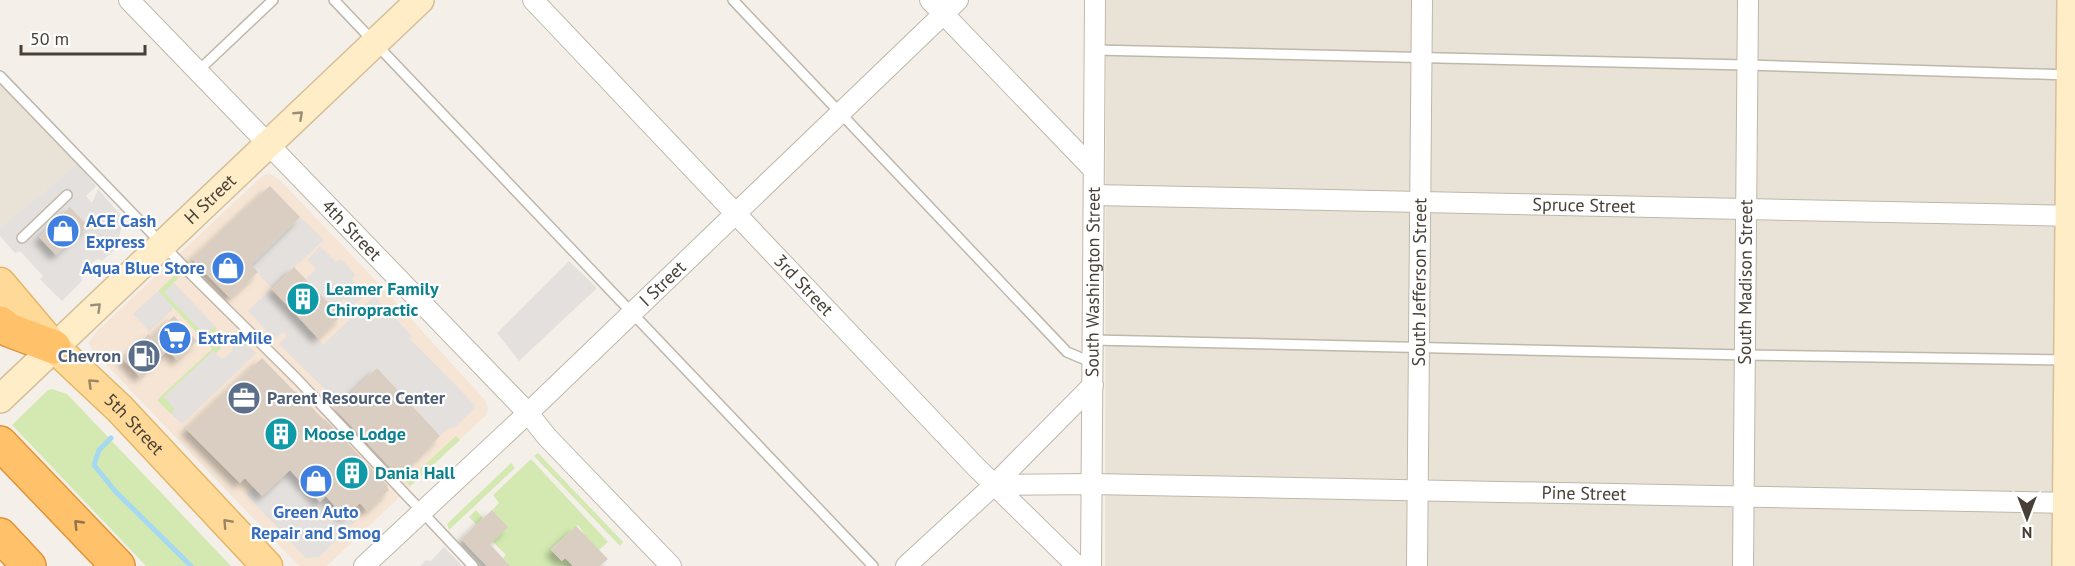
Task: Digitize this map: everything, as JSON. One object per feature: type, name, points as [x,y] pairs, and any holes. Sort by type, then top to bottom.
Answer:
[{"type":"highway","points":[[0,323],[9,330],[54,347]]},
{"type":"highway","points":[[0,442],[118,566]]},
{"type":"highway","points":[[0,536],[29,566]]},
{"type":"main road","name":"5th Street","points":[[0,283],[54,347],[120,409],[267,566]]},
{"type":"street","name":"4th Street","points":[[129,0],[528,413],[547,437],[671,566]]},
{"type":"street","name":"H Street","points":[[6,393],[420,0]]},
{"type":"street","name":"3rd Street","points":[[532,0],[994,485],[1077,566]]},
{"type":"street","name":"I Street","points":[[364,566],[841,114],[937,7],[958,0]]},
{"type":"street","name":"South Washington Street","points":[[1091,566],[1095,0]]},
{"type":"street","name":"South Jefferson Street","points":[[1417,566],[1422,0]]},
{"type":"street","name":"South Madison Street","points":[[1743,566],[1748,0]]},
{"type":"street","points":[[2066,566],[2071,502],[2073,216],[2071,0]]},
{"type":"street","points":[[937,7],[1093,169]]},
{"type":"street","name":"Spruce Street","points":[[1094,195],[2073,216]]},
{"type":"street","points":[[906,566],[994,485],[1093,385]]},
{"type":"street","name":"Pine Street","points":[[994,485],[1092,484],[2071,502]]},
{"type":"lane","points":[[198,71],[273,0]]},
{"type":"lane","points":[[334,0],[873,566]]},
{"type":"lane","points":[[733,0],[1066,352],[1093,364]]},
{"type":"lane","points":[[1094,50],[2070,75]]},
{"type":"lane","points":[[0,75],[162,244],[297,379],[473,566]]},
{"type":"lane","points":[[22,238],[67,195]]},
{"type":"lane","points":[[1093,340],[2072,360]]},
{"type":"shaded area","points":[[1106,0],[2063,0],[2075,566],[1105,566]]},
{"type":"shaded area","points":[[0,81],[78,164],[0,228]]},
{"type":"shaded area","points":[[78,164],[96,186],[86,196],[92,203],[98,189],[124,219],[118,240],[120,245],[102,261],[98,259],[93,262],[81,277],[82,281],[62,301],[40,279],[43,276],[20,251],[15,253],[0,236],[0,228]]},
{"type":"shaded area","points":[[269,173],[280,180],[382,287],[485,400],[488,408],[486,415],[327,566],[299,566],[93,351],[88,343],[96,332],[262,176]]},
{"type":"shaded area","points":[[300,217],[324,240],[272,288],[250,265]]},
{"type":"shaded area","points":[[320,246],[336,262],[341,259],[355,274],[352,279],[367,294],[352,306],[344,299],[334,309],[306,279],[316,269],[308,260]]},
{"type":"shaded area","points":[[569,261],[597,288],[519,361],[497,333]]},
{"type":"shaded area","points":[[174,283],[215,326],[205,335],[164,292]]},
{"type":"shaded area","points":[[270,290],[323,345],[374,296],[412,336],[410,339],[475,405],[475,408],[454,428],[449,428],[440,436],[377,368],[340,404],[279,344],[287,336],[283,332],[274,339],[248,311]]},
{"type":"shaded area","points":[[158,291],[174,308],[149,331],[133,314]]},
{"type":"shaded area","points":[[239,332],[256,353],[182,424],[171,414],[175,409],[164,397],[213,351],[221,358],[225,358],[233,350],[229,341]]},
{"type":"shaded area","points":[[283,461],[320,502],[326,496],[344,516],[357,506],[364,513],[319,557],[306,558],[246,494]]},
{"type":"shaded area","points":[[444,547],[462,566],[420,566],[426,560],[431,561]]},
{"type":"green space","points":[[178,272],[180,276],[165,292],[205,335],[215,326],[217,329],[210,336],[221,348],[216,353],[213,351],[164,397],[175,409],[171,414],[157,400],[212,349],[158,291]]},
{"type":"green space","points":[[52,389],[67,394],[231,566],[146,566],[12,425],[48,390]]},
{"type":"green space","points":[[456,436],[460,440],[410,486],[406,482]]},
{"type":"green space","points":[[538,453],[623,542],[620,546],[534,456]]},
{"type":"green space","points":[[531,459],[608,542],[599,550],[571,564],[573,566],[510,566],[503,558],[506,555],[469,517],[476,510],[483,518],[478,523],[507,527],[492,510],[499,503],[493,495]],"holes":[[[578,525],[586,537],[561,561],[551,549]]]},
{"type":"green space","points":[[511,463],[515,468],[449,530],[447,524]]},
{"type":"building","points":[[270,186],[300,217],[251,265],[258,272],[230,298],[192,259]]},
{"type":"building","name":"ACE Cash Express","points":[[70,207],[88,226],[56,255],[39,237]]},
{"type":"building","name":"Leamer Family Chiropractic","points":[[294,267],[341,316],[318,338],[272,289]]},
{"type":"building","points":[[174,316],[197,341],[177,360],[168,350],[140,377],[123,359],[149,334],[151,337]]},
{"type":"building","points":[[262,358],[325,419],[388,486],[389,490],[367,511],[360,503],[344,517],[326,496],[320,502],[290,470],[262,496],[245,478],[240,483],[186,429]]},
{"type":"building","points":[[377,368],[440,436],[398,476],[335,409]]},
{"type":"building","points":[[492,510],[508,527],[490,544],[510,566],[487,566],[461,539]]},
{"type":"building","points":[[576,526],[608,559],[600,566],[573,566],[565,558],[562,561],[551,550]]},
{"type":"waterway","points":[[111,438],[99,450],[94,465],[115,491],[191,566]]},
{"type":"place","name":"ACE Cash Express","points":[[63,231]]},
{"type":"place","name":"Aqua Blue Store","points":[[228,268]]},
{"type":"place","name":"Leamer Family Chiropractic","points":[[303,299]]},
{"type":"place","name":"ExtraMile","points":[[175,338]]},
{"type":"place","name":"Chevron","points":[[144,356]]},
{"type":"place","name":"Parent Resource Center","points":[[244,398]]},
{"type":"place","name":"Moose Lodge","points":[[281,434]]},
{"type":"place","name":"Dania Hall","points":[[352,473]]},
{"type":"place","name":"Green Auto Repair and Smog","points":[[316,481]]}]
